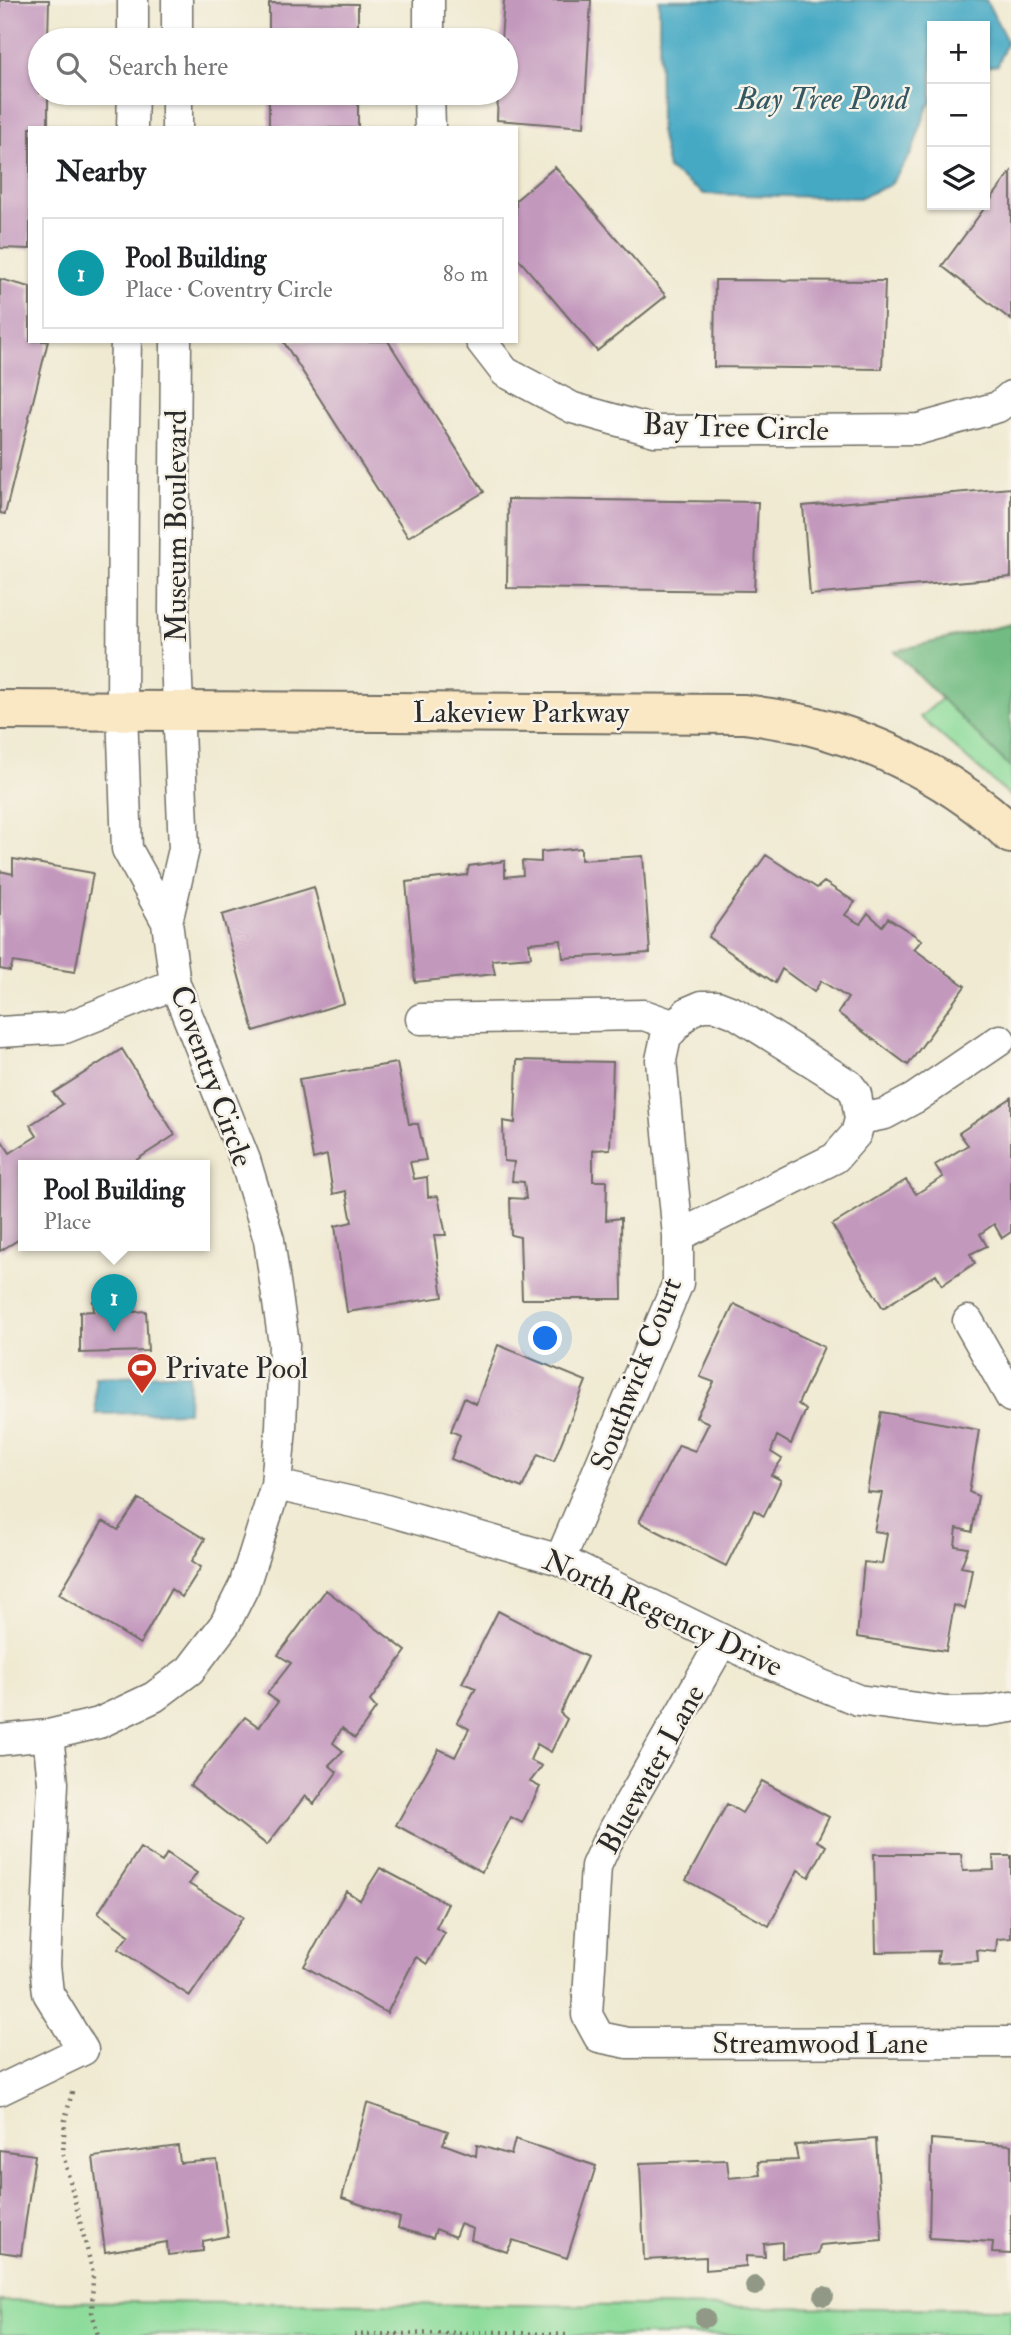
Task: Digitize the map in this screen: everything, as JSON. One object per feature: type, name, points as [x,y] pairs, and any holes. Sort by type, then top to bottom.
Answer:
[{"type":"street","points":[[133,0],[134,28]]},
{"type":"street","points":[[177,0],[177,28]]},
{"type":"street","points":[[429,0],[429,28]]},
{"type":"street","points":[[132,126],[133,105]]},
{"type":"street","points":[[177,105],[177,126]]},
{"type":"street","points":[[429,105],[430,126]]},
{"type":"street","name":"Museum Boulevard","points":[[122,711],[122,466],[126,343]]},
{"type":"street","name":"Museum Boulevard","points":[[176,343],[174,610],[179,711]]},
{"type":"street","name":"Bay Tree Circle","points":[[483,343],[505,372],[573,408],[655,431],[919,429],[998,407],[1011,396]]},
{"type":"street","name":"Lakeview Parkway","points":[[0,710],[744,714],[808,725],[883,750],[945,782],[995,818],[1011,834]]},
{"type":"street","name":"Coventry Circle","points":[[122,711],[127,849],[167,922]]},
{"type":"street","name":"Coventry Circle","points":[[0,1740],[48,1735],[99,1723],[154,1697],[190,1671],[225,1624],[244,1586],[276,1485],[284,1344],[269,1240],[245,1160],[175,984],[167,922],[184,849],[179,711]]},
{"type":"street","points":[[0,1032],[65,1028],[175,984]]},
{"type":"street","points":[[678,1236],[661,1060],[666,1037],[688,1012],[702,1006],[717,1006],[735,1013],[849,1086],[856,1094],[860,1119],[885,1114],[915,1098],[1000,1040]]},
{"type":"street","points":[[421,1019],[644,1015],[675,1026]]},
{"type":"street","name":"Southwick Court","points":[[560,1560],[678,1283],[678,1236],[835,1158],[856,1134],[860,1119]]},
{"type":"street","points":[[968,1321],[1011,1396]]},
{"type":"street","name":"North Regency Drive","points":[[276,1485],[379,1508],[560,1560],[758,1659],[858,1700],[946,1712],[1011,1707]]},
{"type":"street","name":"Bluewater Lane","points":[[628,2043],[599,2037],[587,2015],[596,1866],[607,1842],[723,1640]]},
{"type":"street","points":[[0,2090],[83,2050],[48,1993],[45,1965],[53,1783],[48,1735]]},
{"type":"street","name":"Streamwood Lane","points":[[628,2043],[1011,2042]]},
{"type":"path","points":[[83,2050],[65,2120],[63,2154],[93,2273],[92,2312],[98,2335]]},
{"type":"path","points":[[354,2335],[494,2332],[567,2335]]},
{"type":"green space","points":[[1011,624],[1011,768],[894,651]]},
{"type":"green space","points":[[1011,641],[1011,797],[920,717]]},
{"type":"green space","points":[[0,2301],[1011,2309],[1011,2335],[0,2335]]},
{"type":"water","name":"Bay Tree Pond","points":[[659,0],[986,0],[1007,41],[998,65],[990,66],[990,21],[927,21],[927,109],[911,154],[890,185],[859,198],[704,194],[668,169],[660,131]]},
{"type":"water","name":"Private Pool","points":[[189,1373],[188,1412],[96,1414],[95,1377]]},
{"type":"building","points":[[0,0],[49,0],[48,28],[28,28],[28,105],[48,105],[48,126],[28,126],[28,249],[0,248]]},
{"type":"building","points":[[504,0],[591,0],[584,127],[497,120],[498,105],[518,105],[518,28],[502,28]]},
{"type":"building","points":[[269,3],[358,4],[358,28],[269,28]]},
{"type":"building","points":[[269,105],[358,105],[358,126],[269,126]]},
{"type":"building","points":[[555,167],[666,296],[597,351],[518,258],[518,198]]},
{"type":"building","points":[[1011,172],[1011,320],[942,266],[983,210],[990,210],[990,201]]},
{"type":"building","points":[[0,279],[28,286],[28,343],[48,343],[5,514],[0,513]]},
{"type":"building","points":[[715,280],[885,281],[882,369],[714,367]]},
{"type":"building","points":[[284,343],[389,343],[484,492],[408,537]]},
{"type":"building","points":[[1011,488],[1011,577],[810,595],[803,506]]},
{"type":"building","points":[[508,499],[758,502],[754,591],[507,588]]},
{"type":"building","points":[[581,848],[581,860],[643,856],[650,953],[563,958],[561,940],[529,943],[531,957],[492,960],[495,974],[415,982],[406,882],[467,875],[469,866],[505,861],[505,877],[523,875],[522,861],[541,862],[541,852]]},
{"type":"building","points":[[766,855],[817,888],[824,882],[855,902],[845,915],[860,924],[868,913],[882,926],[888,918],[922,940],[914,949],[965,986],[908,1065],[838,1013],[848,998],[821,981],[814,992],[782,969],[775,983],[708,937]]},
{"type":"building","points":[[13,859],[93,873],[75,972],[13,962],[10,971],[0,969],[0,871],[13,874]]},
{"type":"building","points":[[314,887],[344,1003],[254,1031],[222,915]]},
{"type":"building","points":[[122,1049],[175,1135],[136,1160],[18,1160],[18,1240],[0,1251],[0,1138],[10,1153],[37,1136],[30,1125],[63,1104],[53,1093]]},
{"type":"building","points":[[517,1060],[613,1062],[610,1149],[593,1150],[593,1181],[607,1181],[606,1220],[621,1218],[622,1299],[522,1299],[520,1237],[511,1235],[510,1198],[526,1199],[524,1182],[512,1181],[514,1162],[504,1161],[503,1121],[515,1123]]},
{"type":"building","points":[[397,1063],[409,1124],[418,1124],[426,1160],[410,1162],[414,1179],[427,1177],[428,1197],[438,1196],[446,1235],[434,1235],[443,1297],[347,1312],[335,1226],[352,1222],[346,1191],[333,1194],[327,1155],[313,1159],[299,1079]]},
{"type":"building","points":[[1011,1098],[1011,1232],[1002,1238],[994,1224],[980,1234],[987,1246],[970,1254],[975,1263],[942,1285],[936,1274],[883,1308],[832,1225],[906,1180],[916,1194],[943,1177],[935,1165],[968,1145],[959,1133]]},
{"type":"building","points":[[133,1299],[134,1312],[146,1311],[148,1351],[80,1353],[80,1312],[94,1311],[93,1301]]},
{"type":"building","points":[[734,1304],[824,1347],[798,1404],[806,1410],[791,1444],[777,1436],[771,1452],[782,1459],[771,1475],[781,1480],[764,1516],[754,1510],[726,1566],[639,1522],[679,1445],[695,1451],[709,1423],[696,1417],[714,1382],[700,1377]]},
{"type":"building","points":[[498,1345],[586,1381],[554,1461],[538,1454],[522,1488],[451,1459],[460,1435],[451,1431],[464,1398],[476,1404]]},
{"type":"building","points":[[881,1412],[979,1430],[969,1492],[978,1496],[972,1532],[957,1528],[955,1546],[968,1548],[961,1567],[972,1569],[965,1609],[954,1605],[946,1651],[857,1637],[864,1562],[882,1564],[887,1533],[874,1531],[882,1493],[867,1492]]},
{"type":"building","points":[[139,1499],[205,1539],[192,1561],[201,1567],[182,1597],[171,1589],[140,1644],[59,1594],[103,1521],[118,1530]]},
{"type":"building","points":[[326,1590],[406,1651],[370,1701],[376,1708],[355,1738],[342,1728],[333,1743],[343,1751],[329,1765],[337,1772],[314,1804],[305,1796],[267,1845],[190,1785],[245,1717],[259,1727],[278,1702],[267,1694],[291,1663],[278,1655]]},
{"type":"building","points":[[498,1611],[587,1657],[560,1713],[567,1719],[551,1752],[537,1744],[530,1760],[542,1766],[530,1782],[540,1787],[522,1823],[511,1817],[482,1872],[396,1825],[439,1749],[455,1757],[469,1729],[457,1722],[476,1688],[462,1683]]},
{"type":"building","points":[[762,1781],[829,1817],[817,1841],[826,1846],[809,1877],[798,1870],[769,1926],[686,1880],[727,1804],[742,1813]]},
{"type":"building","points":[[140,1848],[162,1862],[167,1853],[197,1873],[189,1884],[243,1917],[190,1996],[118,1949],[129,1935],[98,1913]]},
{"type":"building","points":[[874,1854],[961,1854],[963,1871],[994,1870],[993,1856],[1011,1856],[1011,1938],[997,1939],[996,1952],[977,1950],[978,1961],[937,1963],[939,1951],[876,1952]]},
{"type":"building","points":[[380,1868],[448,1904],[436,1928],[445,1933],[427,1964],[416,1957],[387,2013],[304,1966],[346,1891],[360,1900]]},
{"type":"building","points":[[367,2103],[448,2131],[443,2144],[476,2156],[477,2145],[511,2155],[515,2139],[596,2166],[567,2258],[513,2240],[507,2252],[471,2240],[473,2229],[460,2224],[455,2237],[436,2229],[433,2238],[398,2228],[400,2218],[342,2198]]},
{"type":"building","points":[[876,2139],[882,2240],[820,2245],[818,2254],[782,2258],[782,2242],[764,2244],[765,2257],[746,2256],[746,2266],[706,2270],[706,2257],[644,2260],[640,2163],[727,2160],[729,2178],[760,2175],[758,2162],[798,2160],[795,2145]]},
{"type":"building","points":[[931,2139],[1011,2145],[1011,2254],[992,2253],[993,2242],[929,2238]]},
{"type":"building","points":[[178,2146],[180,2163],[217,2160],[228,2236],[203,2241],[203,2251],[168,2255],[167,2242],[105,2252],[93,2157]]},
{"type":"building","points":[[0,2150],[35,2155],[21,2255],[0,2252]]},
{"type":"place","name":"Pool Building","points":[[114,1332]]},
{"type":"place","name":"Private Pool","points":[[142,1395]]}]
